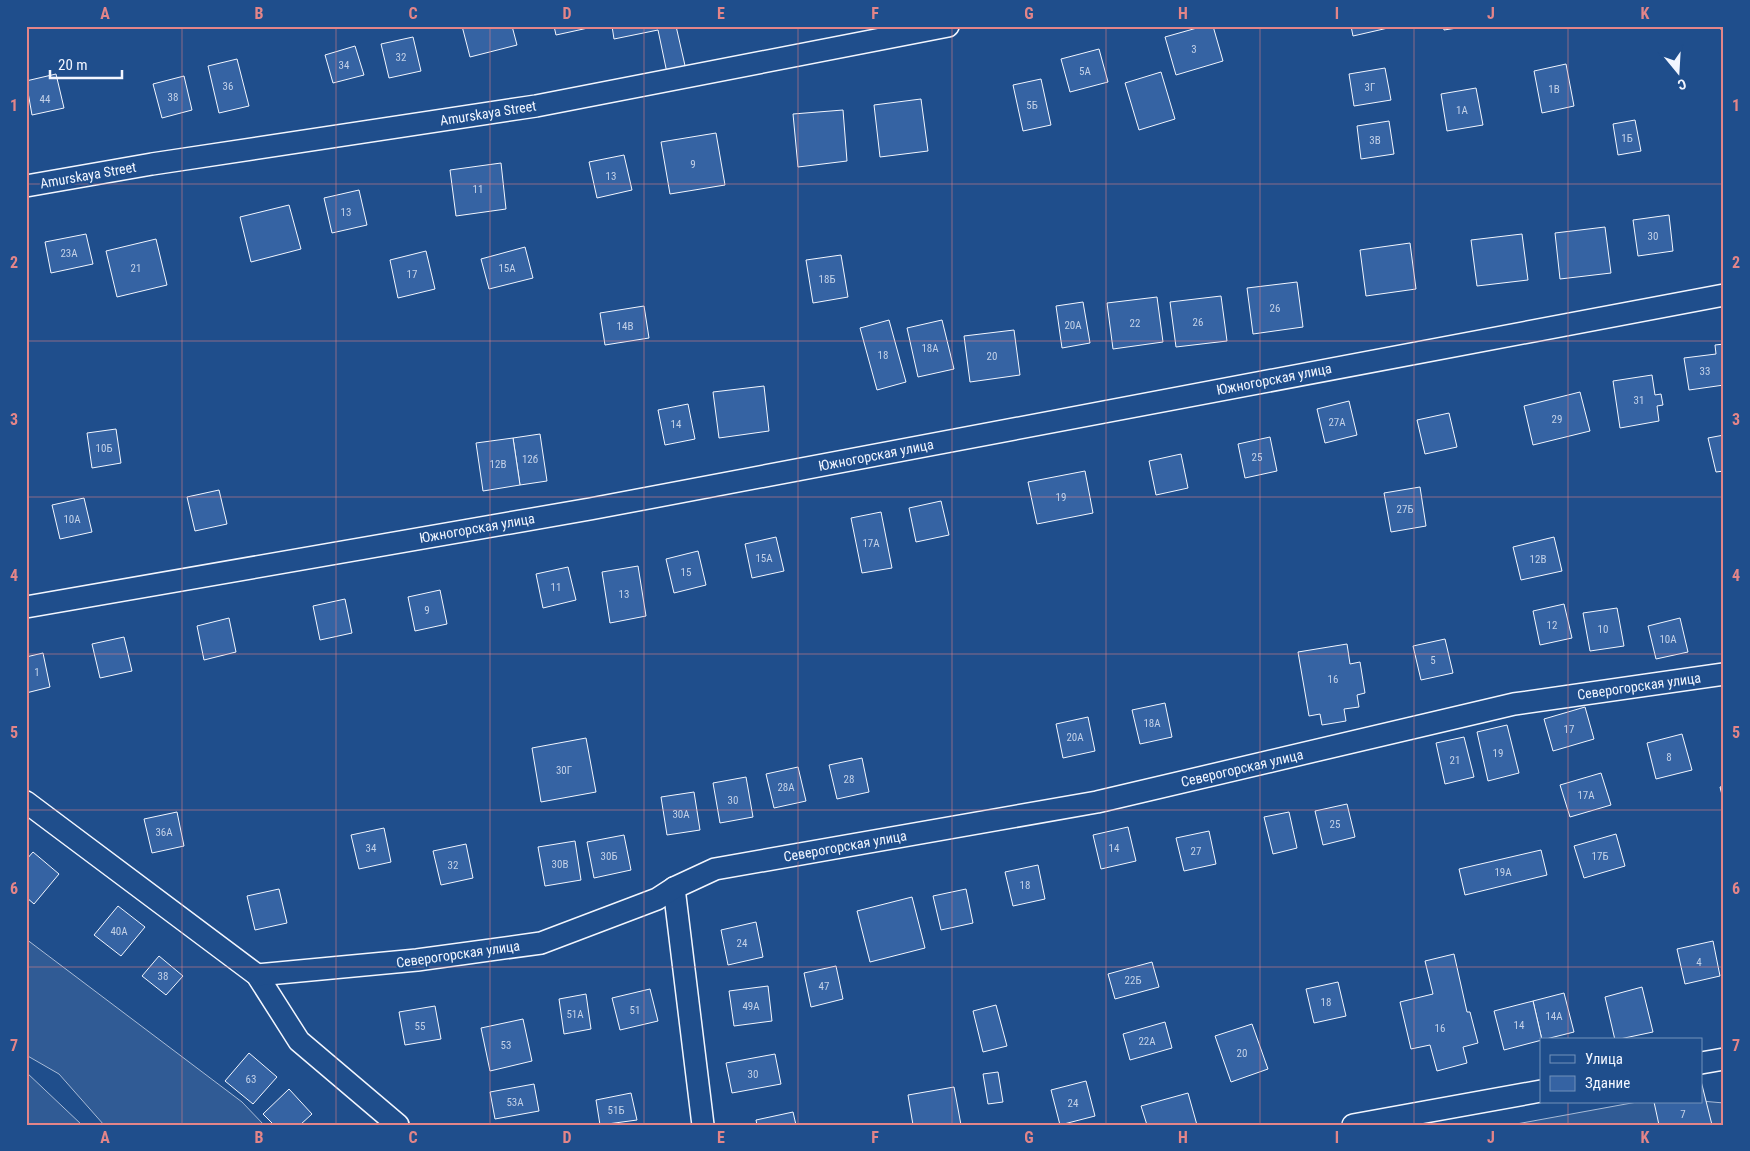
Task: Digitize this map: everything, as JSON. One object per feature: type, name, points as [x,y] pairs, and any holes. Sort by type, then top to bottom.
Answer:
[{"type":"street","name":"Amurskaya Street","points":[[26,186],[152,164],[536,106],[948,26]]},
{"type":"street","name":"Южногорская улица","points":[[26,607],[600,507],[1724,294]]},
{"type":"street","name":"Северогорская улица","points":[[257,975],[417,960],[541,942],[657,898],[715,869],[1097,802],[1514,704],[1724,674]]},
{"type":"street","points":[[26,802],[257,975],[299,1041],[398,1125]]},
{"type":"street","points":[[674,888],[703,1125]]},
{"type":"street","points":[[1702,1063],[1724,1059]]},
{"type":"street","points":[[1353,1125],[1540,1091]]},
{"type":"shaded area","points":[[26,939],[242,1102],[264,1125],[104,1125],[59,1074],[26,1055]]},
{"type":"shaded area","points":[[26,1072],[82,1125],[26,1125]]},
{"type":"shaded area","points":[[1702,1101],[1724,1103],[1724,1125],[1511,1125],[1626,1104],[1702,1104]]},
{"type":"building","points":[[462,26],[512,26],[517,45],[470,57]]},
{"type":"building","points":[[554,26],[588,26],[588,28],[556,35]]},
{"type":"building","points":[[612,26],[676,26],[686,70],[667,73],[658,30],[614,39]]},
{"type":"building","points":[[1204,26],[1213,26],[1223,61],[1176,75],[1165,37]]},
{"type":"building","points":[[1351,26],[1388,26],[1388,28],[1353,36]]},
{"type":"building","points":[[1443,26],[1470,26],[1444,30]]},
{"type":"building","points":[[413,37],[421,71],[389,78],[381,44]]},
{"type":"building","points":[[355,46],[364,75],[333,83],[325,55]]},
{"type":"building","points":[[1099,49],[1108,82],[1070,92],[1061,59]]},
{"type":"building","points":[[237,59],[249,106],[219,113],[208,66]]},
{"type":"building","points":[[1566,64],[1574,106],[1542,113],[1534,71]]},
{"type":"building","points":[[1385,68],[1391,100],[1354,106],[1349,74]]},
{"type":"building","points":[[1161,72],[1175,119],[1139,130],[1125,83]]},
{"type":"building","points":[[56,74],[64,108],[32,115],[26,81]]},
{"type":"building","points":[[184,76],[192,110],[162,118],[153,84]]},
{"type":"building","points":[[1041,79],[1051,125],[1023,131],[1013,85]]},
{"type":"building","points":[[1476,88],[1483,125],[1447,131],[1441,94]]},
{"type":"building","points":[[921,99],[928,151],[880,157],[874,105]]},
{"type":"building","points":[[843,110],[847,161],[798,167],[793,114]]},
{"type":"building","points":[[1635,120],[1641,151],[1618,155],[1613,124]]},
{"type":"building","points":[[1389,121],[1394,154],[1361,159],[1357,126]]},
{"type":"building","points":[[716,133],[725,185],[670,194],[661,142]]},
{"type":"building","points":[[624,155],[632,190],[597,198],[589,162]]},
{"type":"building","points":[[501,163],[506,209],[456,216],[450,170]]},
{"type":"building","points":[[359,190],[367,225],[332,233],[324,198]]},
{"type":"building","points":[[289,205],[301,249],[251,262],[240,217]]},
{"type":"building","points":[[1669,215],[1673,251],[1638,256],[1633,220]]},
{"type":"building","points":[[1605,227],[1611,273],[1560,279],[1555,233]]},
{"type":"building","points":[[86,234],[93,264],[51,273],[45,242]]},
{"type":"building","points":[[1522,234],[1528,280],[1477,286],[1471,240]]},
{"type":"building","points":[[156,239],[167,285],[117,297],[106,251]]},
{"type":"building","points":[[1410,243],[1416,289],[1366,296],[1360,250]]},
{"type":"building","points":[[525,247],[533,278],[489,289],[481,259]]},
{"type":"building","points":[[426,251],[435,289],[398,298],[390,260]]},
{"type":"building","points":[[841,255],[848,297],[813,303],[806,260]]},
{"type":"building","points":[[1297,282],[1303,327],[1253,334],[1247,288]]},
{"type":"building","points":[[1221,296],[1227,341],[1176,347],[1170,302]]},
{"type":"building","points":[[1157,297],[1163,342],[1113,349],[1107,303]]},
{"type":"building","points":[[1083,302],[1090,343],[1062,348],[1056,306]]},
{"type":"building","points":[[644,306],[649,338],[605,345],[600,313]]},
{"type":"building","points":[[889,320],[906,382],[877,390],[860,328]]},
{"type":"building","points":[[942,320],[954,369],[918,377],[907,328]]},
{"type":"building","points":[[1014,330],[1020,375],[970,382],[964,336]]},
{"type":"building","points":[[1724,344],[1724,385],[1689,390],[1684,358],[1716,354],[1715,345]]},
{"type":"building","points":[[1652,375],[1655,395],[1661,394],[1663,405],[1657,406],[1659,421],[1620,428],[1613,381]]},
{"type":"building","points":[[764,386],[769,431],[719,438],[713,392]]},
{"type":"building","points":[[1580,392],[1590,431],[1533,445],[1524,406]]},
{"type":"building","points":[[1349,401],[1357,435],[1325,443],[1317,409]]},
{"type":"building","points":[[688,404],[695,439],[665,445],[658,410]]},
{"type":"building","points":[[1449,413],[1457,447],[1425,454],[1417,420]]},
{"type":"building","points":[[116,429],[121,463],[92,468],[87,433]]},
{"type":"building","points":[[540,434],[547,481],[520,485],[513,438]]},
{"type":"building","points":[[1724,435],[1724,471],[1716,472],[1708,438]]},
{"type":"building","points":[[1270,437],[1277,471],[1245,478],[1238,444]]},
{"type":"building","points":[[513,438],[520,485],[483,491],[476,443]]},
{"type":"building","points":[[1181,454],[1188,488],[1156,495],[1149,461]]},
{"type":"building","points":[[1085,471],[1093,513],[1037,524],[1028,482]]},
{"type":"building","points":[[1420,487],[1426,526],[1391,532],[1384,493]]},
{"type":"building","points":[[219,490],[227,524],[195,531],[187,497]]},
{"type":"building","points":[[84,498],[92,532],[60,539],[52,505]]},
{"type":"building","points":[[941,501],[949,535],[916,542],[909,508]]},
{"type":"building","points":[[881,512],[892,568],[862,573],[851,518]]},
{"type":"building","points":[[776,537],[784,571],[752,578],[745,544]]},
{"type":"building","points":[[1554,537],[1562,571],[1521,580],[1513,547]]},
{"type":"building","points":[[698,551],[706,585],[674,593],[666,559]]},
{"type":"building","points":[[638,566],[646,616],[610,623],[602,572]]},
{"type":"building","points":[[568,567],[576,600],[543,608],[536,574]]},
{"type":"building","points":[[440,590],[447,624],[415,631],[408,597]]},
{"type":"building","points":[[345,599],[352,633],[320,640],[313,606]]},
{"type":"building","points":[[1564,604],[1572,638],[1540,645],[1533,611]]},
{"type":"building","points":[[1617,608],[1624,646],[1590,651],[1583,613]]},
{"type":"building","points":[[229,618],[236,652],[204,660],[197,626]]},
{"type":"building","points":[[1680,618],[1688,652],[1656,659],[1648,626]]},
{"type":"building","points":[[124,637],[132,671],[100,678],[92,644]]},
{"type":"building","points":[[1445,639],[1453,673],[1421,680],[1413,646]]},
{"type":"building","points":[[1347,644],[1350,664],[1360,662],[1365,693],[1357,695],[1359,707],[1344,709],[1346,721],[1322,725],[1320,714],[1309,716],[1298,652]]},
{"type":"building","points":[[43,653],[50,687],[26,693],[26,657]]},
{"type":"building","points":[[1165,703],[1172,737],[1140,744],[1132,710]]},
{"type":"building","points":[[1585,707],[1594,739],[1553,751],[1544,719]]},
{"type":"building","points":[[1088,717],[1095,751],[1063,758],[1056,724]]},
{"type":"building","points":[[1507,725],[1519,773],[1488,781],[1477,732]]},
{"type":"building","points":[[1682,734],[1692,770],[1656,779],[1647,743]]},
{"type":"building","points":[[1464,737],[1474,777],[1445,784],[1436,743]]},
{"type":"building","points":[[586,738],[596,792],[541,802],[532,748]]},
{"type":"building","points":[[862,758],[869,792],[837,799],[829,765]]},
{"type":"building","points":[[798,767],[806,801],[774,808],[766,774]]},
{"type":"building","points":[[1601,773],[1611,805],[1570,817],[1560,785]]},
{"type":"building","points":[[746,777],[753,817],[720,823],[713,783]]},
{"type":"building","points":[[1724,786],[1724,803],[1720,787]]},
{"type":"building","points":[[694,792],[700,830],[667,835],[661,797]]},
{"type":"building","points":[[1347,804],[1355,837],[1323,845],[1315,811]]},
{"type":"building","points":[[177,812],[184,846],[152,853],[144,819]]},
{"type":"building","points":[[1289,812],[1297,848],[1273,854],[1264,817]]},
{"type":"building","points":[[1128,827],[1136,861],[1101,869],[1093,835]]},
{"type":"building","points":[[384,828],[391,862],[359,869],[351,835]]},
{"type":"building","points":[[1209,831],[1216,864],[1184,871],[1176,838]]},
{"type":"building","points":[[1616,834],[1625,866],[1584,878],[1574,846]]},
{"type":"building","points":[[624,835],[631,870],[594,878],[587,842]]},
{"type":"building","points":[[575,841],[581,880],[545,886],[538,847]]},
{"type":"building","points":[[466,844],[473,878],[441,885],[433,851]]},
{"type":"building","points":[[1541,850],[1547,875],[1465,895],[1459,869]]},
{"type":"building","points":[[33,852],[59,874],[34,904],[26,897],[26,860]]},
{"type":"building","points":[[1038,865],[1045,899],[1013,906],[1005,872]]},
{"type":"building","points":[[279,889],[287,923],[255,930],[247,896]]},
{"type":"building","points":[[966,889],[973,923],[941,930],[933,896]]},
{"type":"building","points":[[912,897],[925,948],[870,962],[857,911]]},
{"type":"building","points":[[118,906],[145,927],[121,956],[94,935]]},
{"type":"building","points":[[756,922],[763,957],[728,965],[721,930]]},
{"type":"building","points":[[1713,941],[1720,976],[1685,984],[1677,949]]},
{"type":"building","points":[[1454,954],[1467,1012],[1470,1012],[1478,1043],[1463,1047],[1467,1063],[1437,1071],[1430,1045],[1411,1049],[1400,1002],[1433,994],[1425,961]]},
{"type":"building","points":[[159,956],[183,976],[166,995],[142,976]]},
{"type":"building","points":[[1152,962],[1159,987],[1115,999],[1108,974]]},
{"type":"building","points":[[836,966],[843,999],[811,1007],[804,973]]},
{"type":"building","points":[[1338,982],[1346,1016],[1314,1023],[1306,989]]},
{"type":"building","points":[[768,986],[772,1021],[734,1026],[729,991]]},
{"type":"building","points":[[1642,987],[1653,1032],[1624,1038],[1615,1038],[1605,997]]},
{"type":"building","points":[[650,989],[658,1021],[620,1030],[612,998]]},
{"type":"building","points":[[1564,993],[1574,1032],[1550,1038],[1542,1038],[1533,1001]]},
{"type":"building","points":[[586,994],[591,1029],[564,1034],[559,999]]},
{"type":"building","points":[[1533,1001],[1542,1038],[1540,1041],[1504,1050],[1494,1011]]},
{"type":"building","points":[[996,1005],[1007,1046],[983,1052],[973,1011]]},
{"type":"building","points":[[435,1006],[441,1039],[405,1045],[399,1012]]},
{"type":"building","points":[[523,1019],[532,1061],[490,1071],[481,1028]]},
{"type":"building","points":[[1165,1022],[1172,1048],[1130,1060],[1123,1034]]},
{"type":"building","points":[[1252,1024],[1268,1069],[1231,1082],[1215,1036]]},
{"type":"building","points":[[249,1053],[277,1077],[253,1104],[225,1081]]},
{"type":"building","points":[[775,1054],[781,1084],[732,1093],[726,1063]]},
{"type":"building","points":[[998,1072],[1003,1102],[988,1104],[983,1074]]},
{"type":"building","points":[[1086,1081],[1095,1116],[1060,1125],[1051,1090]]},
{"type":"building","points":[[534,1084],[539,1111],[495,1119],[490,1092]]},
{"type":"building","points":[[1702,1085],[1712,1125],[1659,1125],[1654,1104],[1702,1104]]},
{"type":"building","points":[[954,1087],[961,1125],[913,1125],[908,1095]]},
{"type":"building","points":[[289,1089],[312,1114],[300,1125],[274,1125],[263,1114]]},
{"type":"building","points":[[631,1093],[637,1120],[600,1125],[596,1100]]},
{"type":"building","points":[[1188,1093],[1197,1125],[1147,1125],[1141,1106]]},
{"type":"building","points":[[793,1112],[796,1125],[757,1125],[756,1120]]},
{"type":"power","points":[[1719,26],[1724,35]]}]
